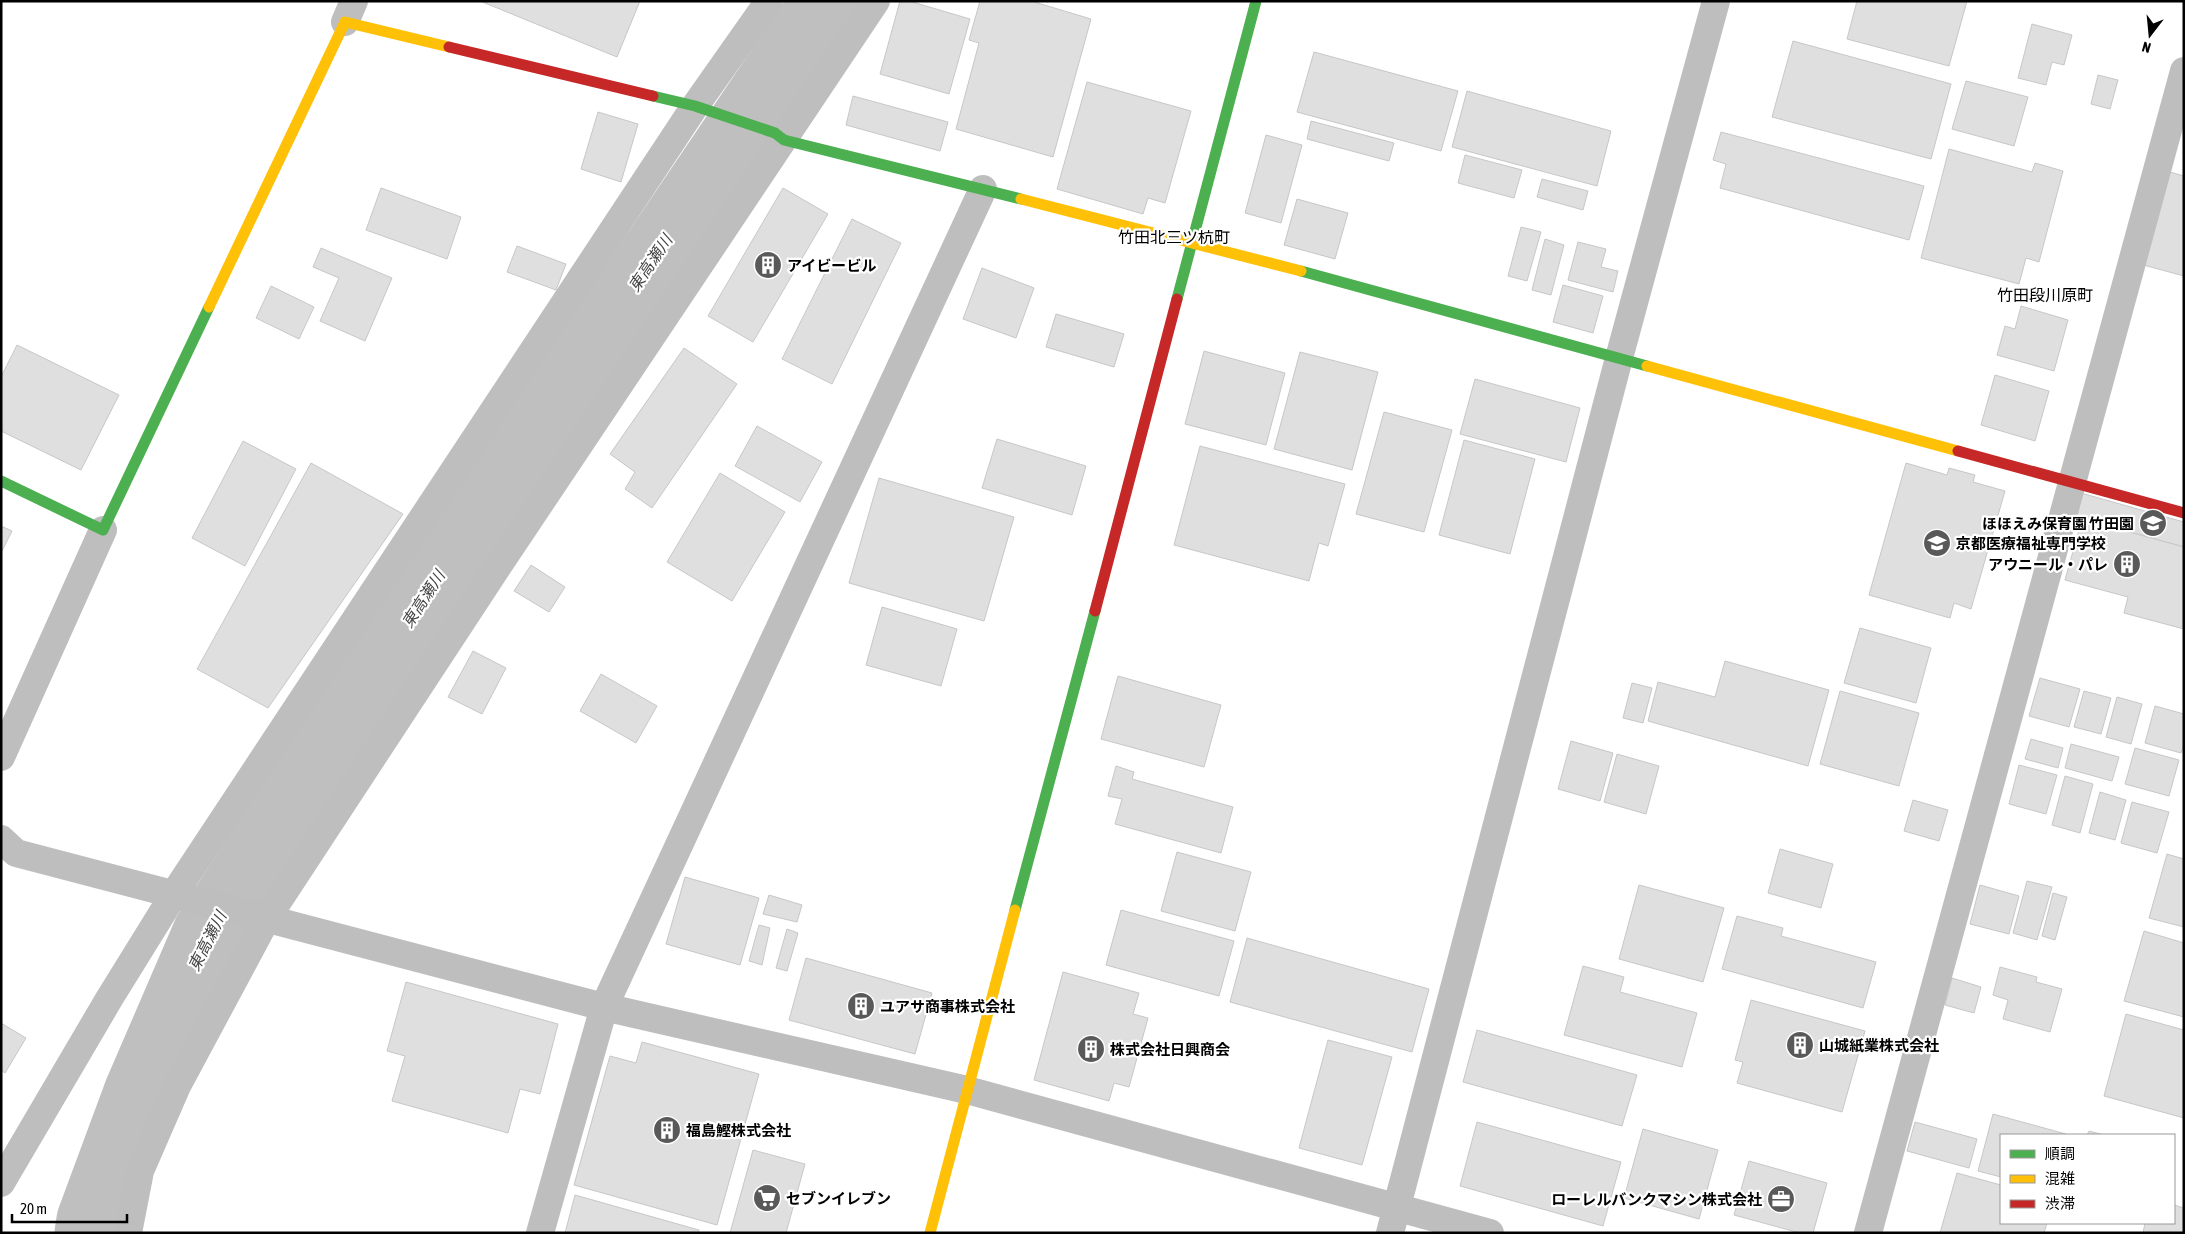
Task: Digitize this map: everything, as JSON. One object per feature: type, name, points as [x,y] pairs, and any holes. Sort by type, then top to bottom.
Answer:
[{"type":"street","points":[[1,1182],[109,999],[180,896],[701,108],[769,1]]},
{"type":"street","points":[[128,1233],[140,1171],[177,1086],[261,916],[494,572],[779,136],[876,1]]},
{"type":"street","points":[[930,1233],[1256,1]]},
{"type":"street","points":[[1393,1220],[1619,358],[1716,1]]},
{"type":"street","points":[[1,757],[103,530],[350,12],[701,108],[779,136],[1192,241],[2072,484],[2184,513]]},
{"type":"street","points":[[1868,1233],[2184,71]]},
{"type":"street","points":[[540,1233],[604,1007],[983,189]]},
{"type":"street","points":[[1,481],[103,530]]},
{"type":"street","points":[[1,838],[16,853],[604,1007],[967,1090],[1393,1220],[1490,1233]]},
{"type":"building","points":[[480,1],[640,1],[617,57]]},
{"type":"building","points":[[900,1],[909,1],[970,19],[949,94],[880,74]]},
{"type":"building","points":[[980,1],[1031,1],[1091,19],[1053,157],[956,129],[979,43],[969,40]]},
{"type":"building","points":[[1857,1],[1967,1],[1949,66],[1847,39]]},
{"type":"building","points":[[2032,24],[2072,35],[2064,65],[2052,62],[2046,85],[2018,78]]},
{"type":"building","points":[[1793,41],[1951,84],[1931,159],[1772,117]]},
{"type":"building","points":[[1314,52],[1458,91],[1441,151],[1297,112]]},
{"type":"building","points":[[2098,75],[2118,80],[2110,109],[2091,104]]},
{"type":"building","points":[[1966,81],[2028,97],[2014,146],[1952,129]]},
{"type":"building","points":[[1087,82],[1191,111],[1165,203],[1148,198],[1143,214],[1057,189]]},
{"type":"building","points":[[1467,91],[1611,131],[1597,186],[1452,147]]},
{"type":"building","points":[[853,96],[948,122],[940,151],[846,125]]},
{"type":"building","points":[[598,112],[638,124],[621,182],[581,169]]},
{"type":"building","points":[[1311,121],[1394,143],[1389,161],[1307,139]]},
{"type":"building","points":[[1721,132],[1924,186],[1909,240],[1720,188],[1726,164],[1713,160]]},
{"type":"building","points":[[1266,135],[1302,145],[1281,223],[1245,213]]},
{"type":"building","points":[[1949,149],[2032,172],[2035,163],[2063,171],[2039,262],[2026,258],[2019,284],[1921,258]]},
{"type":"building","points":[[1465,155],[1522,170],[1514,198],[1458,183]]},
{"type":"building","points":[[2163,170],[2184,176],[2184,276],[2136,263]]},
{"type":"building","points":[[1542,179],[1588,191],[1583,210],[1537,197]]},
{"type":"building","points":[[381,188],[461,217],[447,259],[366,230]]},
{"type":"building","name":"アイビービル","points":[[783,188],[828,214],[753,342],[708,316]]},
{"type":"building","points":[[1297,199],[1348,213],[1335,259],[1284,245]]},
{"type":"building","points":[[852,219],[901,243],[832,384],[782,359]]},
{"type":"building","points":[[1521,227],[1541,232],[1527,281],[1508,276]]},
{"type":"building","points":[[1545,239],[1564,245],[1551,295],[1532,290]]},
{"type":"building","points":[[1578,242],[1606,249],[1601,267],[1618,271],[1613,292],[1568,280]]},
{"type":"building","points":[[517,246],[566,264],[556,290],[507,272]]},
{"type":"building","points":[[321,248],[392,278],[365,341],[320,321],[339,278],[313,267]]},
{"type":"building","points":[[982,268],[1034,288],[1016,338],[963,319]]},
{"type":"building","points":[[1563,285],[1603,296],[1593,333],[1553,322]]},
{"type":"building","points":[[271,286],[314,307],[299,339],[256,318]]},
{"type":"building","points":[[2021,306],[2068,320],[2054,371],[1997,355],[2005,326],[2015,329]]},
{"type":"building","points":[[1056,314],[1124,334],[1114,367],[1046,347]]},
{"type":"building","points":[[17,345],[119,395],[81,470],[1,431],[1,377]]},
{"type":"building","points":[[684,348],[737,384],[652,508],[625,489],[635,472],[610,454]]},
{"type":"building","points":[[1204,351],[1285,373],[1266,445],[1185,424]]},
{"type":"building","points":[[1300,352],[1378,372],[1352,470],[1274,449]]},
{"type":"building","points":[[1995,375],[2049,391],[2035,441],[1981,425]]},
{"type":"building","points":[[1475,379],[1580,408],[1566,462],[1460,434]]},
{"type":"building","points":[[1384,412],[1452,430],[1424,532],[1356,514]]},
{"type":"building","points":[[757,426],[822,462],[800,502],[735,466]]},
{"type":"building","points":[[997,439],[1086,466],[1072,515],[982,488]]},
{"type":"building","points":[[1464,440],[1535,459],[1510,554],[1439,535]]},
{"type":"building","points":[[243,441],[296,469],[245,566],[192,538]]},
{"type":"building","points":[[1200,446],[1345,484],[1328,546],[1319,543],[1309,581],[1174,545]]},
{"type":"building","points":[[311,463],[403,514],[268,708],[197,669]]},
{"type":"building","name":"京都医療福祉専門学校","points":[[1906,463],[1947,475],[1949,468],[1975,475],[1973,482],[2005,491],[1971,609],[1954,603],[1950,618],[1869,595]]},
{"type":"building","points":[[720,473],[785,512],[732,601],[667,562]]},
{"type":"building","points":[[879,478],[1014,517],[984,621],[849,583]]},
{"type":"building","name":"アウニール・パレ","points":[[2081,493],[2184,522],[2184,547],[2082,519],[2080,527],[2072,525]]},
{"type":"building","name":"アウニール・パレ","points":[[2082,519],[2184,547],[2184,629],[2124,613],[2128,597],[2065,580]]},
{"type":"building","points":[[1,526],[12,531],[1,553]]},
{"type":"building","points":[[531,565],[565,587],[549,612],[514,591]]},
{"type":"building","points":[[882,607],[957,629],[941,686],[866,665]]},
{"type":"building","points":[[1860,628],[1931,648],[1916,703],[1844,683]]},
{"type":"building","points":[[473,651],[506,668],[482,714],[448,697]]},
{"type":"building","points":[[1725,661],[1829,690],[1808,766],[1648,721],[1658,682],[1715,697]]},
{"type":"building","points":[[601,674],[657,706],[636,743],[580,711]]},
{"type":"building","points":[[1118,676],[1221,705],[1204,767],[1101,739]]},
{"type":"building","points":[[2040,678],[2080,689],[2069,727],[2029,716]]},
{"type":"building","points":[[1632,683],[1652,688],[1643,723],[1623,718]]},
{"type":"building","points":[[1840,691],[1919,713],[1899,786],[1820,764]]},
{"type":"building","points":[[2084,691],[2111,698],[2101,734],[2074,727]]},
{"type":"building","points":[[2117,697],[2142,704],[2131,744],[2106,737]]},
{"type":"building","points":[[2155,706],[2184,714],[2184,744],[2181,753],[2145,743]]},
{"type":"building","points":[[2031,739],[2063,748],[2058,768],[2025,759]]},
{"type":"building","points":[[1571,741],[1613,753],[1600,801],[1558,789]]},
{"type":"building","points":[[2071,744],[2119,757],[2112,781],[2065,768]]},
{"type":"building","points":[[2135,748],[2179,760],[2169,796],[2125,784]]},
{"type":"building","points":[[1617,754],[1659,766],[1646,814],[1604,802]]},
{"type":"building","points":[[2019,765],[2057,775],[2046,814],[2009,804]]},
{"type":"building","points":[[1116,766],[1134,772],[1132,779],[1233,807],[1221,853],[1115,824],[1122,799],[1108,796]]},
{"type":"building","points":[[2065,776],[2093,784],[2080,833],[2052,825]]},
{"type":"building","points":[[2100,792],[2126,800],[2115,840],[2089,833]]},
{"type":"building","points":[[1913,800],[1948,810],[1939,841],[1904,831]]},
{"type":"building","points":[[2132,802],[2169,812],[2157,853],[2121,843]]},
{"type":"building","points":[[1780,849],[1833,864],[1821,908],[1768,893]]},
{"type":"building","points":[[1177,852],[1251,872],[1235,931],[1161,911]]},
{"type":"building","points":[[2167,854],[2184,859],[2184,927],[2149,918]]},
{"type":"building","points":[[685,877],[759,898],[740,965],[666,944]]},
{"type":"building","points":[[2027,881],[2052,887],[2037,940],[2013,933]]},
{"type":"building","points":[[1639,885],[1724,908],[1703,982],[1619,959]]},
{"type":"building","points":[[1980,885],[2019,896],[2009,934],[1970,924]]},
{"type":"building","points":[[2053,893],[2067,897],[2055,940],[2042,936]]},
{"type":"building","points":[[769,895],[802,905],[797,922],[763,914]]},
{"type":"building","points":[[1121,910],[1234,941],[1219,996],[1106,965]]},
{"type":"building","points":[[1737,916],[1783,928],[1781,936],[1876,962],[1863,1008],[1722,969]]},
{"type":"building","points":[[759,925],[770,928],[762,965],[749,961]]},
{"type":"building","points":[[787,929],[798,933],[787,971],[776,968]]},
{"type":"building","points":[[2144,931],[2184,943],[2184,1017],[2124,1001]]},
{"type":"building","points":[[1247,938],[1429,989],[1412,1052],[1230,1002]]},
{"type":"building","name":"ユアサ商事株式会社","points":[[806,958],[932,993],[915,1054],[789,1020]]},
{"type":"building","points":[[1583,966],[1624,977],[1620,992],[1697,1013],[1682,1067],[1564,1035]]},
{"type":"building","points":[[2000,967],[2037,977],[2036,982],[2062,989],[2050,1032],[2003,1019],[2008,1000],[1993,995]]},
{"type":"building","name":"株式会社日興商会","points":[[1063,972],[1139,993],[1133,1014],[1148,1018],[1129,1087],[1114,1083],[1109,1101],[1034,1080]]},
{"type":"building","points":[[1952,978],[1981,987],[1974,1013],[1945,1005]]},
{"type":"building","points":[[406,982],[558,1024],[540,1094],[520,1089],[508,1133],[392,1101],[405,1056],[387,1051]]},
{"type":"building","name":"山城紙業株式会社","points":[[1751,1000],[1865,1031],[1842,1112],[1737,1083],[1743,1062],[1735,1060]]},
{"type":"building","points":[[2126,1014],[2184,1030],[2184,1118],[2104,1096]]},
{"type":"building","points":[[1,1023],[26,1038],[5,1073],[1,1070]]},
{"type":"building","points":[[1477,1030],[1637,1075],[1622,1126],[1463,1082]]},
{"type":"building","points":[[1328,1040],[1392,1057],[1362,1165],[1299,1148]]},
{"type":"building","name":"福島鰹株式会社","points":[[642,1042],[759,1074],[717,1225],[574,1185],[610,1056],[636,1063]]},
{"type":"building","points":[[1993,1114],[2066,1134],[2000,1134],[2000,1177],[1978,1171]]},
{"type":"building","points":[[1477,1122],[1621,1162],[1603,1226],[1460,1186]]},
{"type":"building","points":[[1915,1122],[1977,1139],[1969,1168],[1907,1151]]},
{"type":"building","points":[[1643,1129],[1718,1150],[1699,1219],[1624,1198]]},
{"type":"building","points":[[2089,1131],[2100,1134],[2088,1134]]},
{"type":"building","name":"セブンイレブン","points":[[753,1150],[805,1164],[786,1233],[730,1233]]},
{"type":"building","name":"ローレルバンクマシン株式会社","points":[[1749,1161],[1827,1183],[1813,1233],[1800,1233],[1734,1215]]},
{"type":"building","points":[[1957,1173],[2000,1185],[2000,1224],[2047,1224],[2044,1233],[1940,1233]]},
{"type":"building","points":[[575,1195],[699,1230],[698,1233],[565,1233]]},
{"type":"building","points":[[2175,1205],[2184,1208],[2184,1233],[2143,1233],[2145,1224],[2175,1224]]},
{"type":"waterway","name":"東高瀬川","points":[[89,1233],[91,1220],[138,1093],[207,933],[426,593],[826,1]]},
{"type":"traffic: fast","points":[[1177,299],[1256,1]]},
{"type":"traffic: fast","points":[[653,96],[695,106],[775,133],[784,140],[1021,199]]},
{"type":"traffic: fast","points":[[1301,271],[1647,366]]},
{"type":"traffic: fast","points":[[1,481],[103,530],[209,307]]},
{"type":"traffic: fast","points":[[1015,910],[1095,611]]},
{"type":"traffic: slow","points":[[209,307],[345,22],[449,47]]},
{"type":"traffic: slow","points":[[1021,199],[1301,271]]},
{"type":"traffic: slow","points":[[1647,366],[1958,451]]},
{"type":"traffic: slow","points":[[930,1233],[1015,910]]},
{"type":"traffic: jam","points":[[449,47],[653,96]]},
{"type":"traffic: jam","points":[[1095,611],[1177,299]]},
{"type":"traffic: jam","points":[[1958,451],[2184,513]]},
{"type":"place","name":"アイビービル","points":[[768,265]]},
{"type":"place","name":"ほほえみ保育園 竹田園","points":[[2153,523]]},
{"type":"place","name":"京都医療福祉専門学校","points":[[1937,543]]},
{"type":"place","name":"アウニール・パレ","points":[[2127,564]]},
{"type":"place","name":"ユアサ商事株式会社","points":[[861,1006]]},
{"type":"place","name":"山城紙業株式会社","points":[[1800,1045]]},
{"type":"place","name":"株式会社日興商会","points":[[1091,1049]]},
{"type":"place","name":"福島鰹株式会社","points":[[667,1130]]},
{"type":"place","name":"セブンイレブン","points":[[767,1198]]},
{"type":"place","name":"ローレルバンクマシン株式会社","points":[[1781,1199]]},
{"type":"district","name":"竹田北三ツ杭町","points":[[1174,237]]},
{"type":"district","name":"竹田段川原町","points":[[2045,295]]}]
